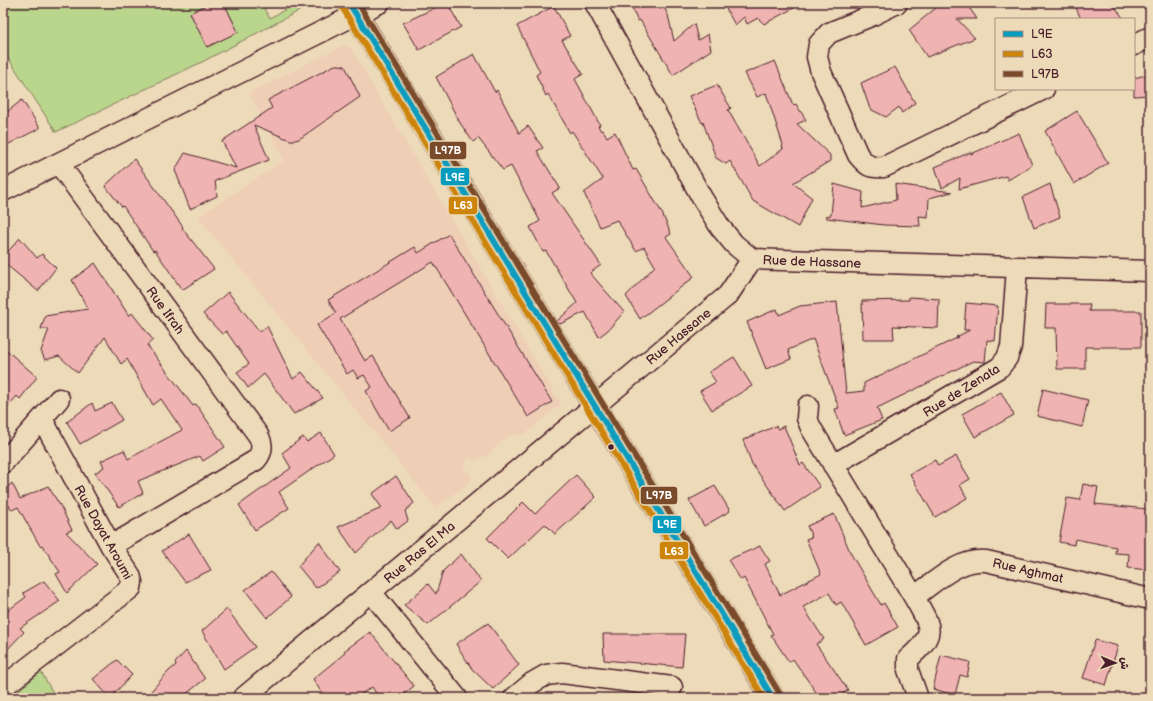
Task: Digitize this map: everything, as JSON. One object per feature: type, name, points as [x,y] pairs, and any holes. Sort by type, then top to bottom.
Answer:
[{"type":"main road","points":[[353,9],[773,698]]},
{"type":"street","points":[[3,191],[59,164],[353,9],[379,3]]},
{"type":"street","name":"Rue de Hassane","points":[[595,3],[702,198],[720,227],[734,244],[752,259],[1150,271]]},
{"type":"street","points":[[897,3],[873,15],[829,33],[819,44],[817,57],[821,72],[858,155],[864,163],[872,168],[884,167],[1042,90]]},
{"type":"street","points":[[1135,44],[1150,37]]},
{"type":"street","name":"Rue Ifrah","points":[[59,164],[258,434],[262,443],[260,456],[256,460],[111,546]]},
{"type":"street","name":"Rue Hassane","points":[[595,406],[728,295],[752,259]]},
{"type":"street","name":"Rue de Zenata","points":[[834,465],[1000,368],[1007,358],[1011,347],[1017,268]]},
{"type":"street","points":[[3,463],[59,398]]},
{"type":"street","name":"Rue Ras El Ma","points":[[243,698],[595,406]]},
{"type":"street","points":[[808,406],[807,418],[811,428],[927,620],[929,630],[928,637],[922,646],[908,659],[908,670],[918,698]]},
{"type":"street","name":"Rue Dayat Aroumi","points":[[3,687],[131,588],[132,582],[130,575],[111,546],[42,419]]},
{"type":"street","name":"Rue Aghmat","points":[[914,597],[959,566],[978,560],[1150,599]]},
{"type":"street","points":[[371,592],[457,698]]},
{"type":"street","points":[[514,698],[532,683],[546,675],[562,673],[672,687]]},
{"type":"shaded area","points":[[342,46],[352,49],[561,404],[525,434],[512,435],[501,442],[488,455],[474,461],[471,457],[466,461],[464,470],[470,474],[470,482],[436,508],[198,217],[284,160],[249,93]]},
{"type":"green space","points":[[3,3],[210,3],[190,13],[207,47],[238,32],[224,3],[267,3],[269,6],[264,9],[270,18],[297,3],[314,3],[202,62],[56,132],[3,50]]},
{"type":"green space","points":[[41,672],[56,698],[9,698]]},
{"type":"building","points":[[210,3],[224,3],[238,32],[207,47],[190,13]]},
{"type":"building","points":[[447,3],[461,27],[419,50],[403,23]]},
{"type":"building","points":[[630,3],[662,3],[668,15],[674,41],[694,24],[698,40],[708,34],[711,50],[673,75],[640,20],[638,21]]},
{"type":"building","points":[[723,3],[803,3],[764,24],[758,18],[747,24],[744,17],[735,25]]},
{"type":"building","points":[[942,3],[966,3],[977,19],[957,19],[975,38],[927,57],[909,30]]},
{"type":"building","points":[[1074,3],[1112,3],[1123,18],[1081,18]]},
{"type":"building","points":[[554,6],[570,36],[562,40],[583,74],[575,79],[600,125],[598,126],[601,131],[603,130],[607,137],[615,132],[633,170],[636,169],[662,213],[671,234],[666,237],[694,277],[640,319],[626,296],[655,266],[644,247],[636,251],[617,220],[600,227],[584,193],[603,179],[572,131],[570,133],[548,94],[546,96],[536,75],[540,72],[517,26]]},
{"type":"building","points":[[474,54],[495,92],[497,90],[519,133],[528,126],[543,148],[537,151],[560,188],[552,193],[601,265],[590,273],[624,312],[608,330],[599,337],[585,312],[560,324],[557,321],[577,303],[546,251],[543,252],[530,227],[540,221],[511,166],[503,170],[478,138],[473,142],[460,123],[436,77]]},
{"type":"building","points":[[775,61],[793,105],[796,104],[806,120],[797,124],[830,155],[830,161],[793,183],[812,198],[798,227],[753,201],[730,161],[726,164],[716,158],[703,122],[702,123],[689,96],[717,85],[731,108],[728,110],[760,166],[783,149],[783,145],[766,93],[757,97],[745,73]]},
{"type":"building","points":[[335,65],[345,66],[360,97],[299,139],[290,140],[254,125],[269,160],[215,181],[217,196],[190,209],[175,170],[185,153],[236,168],[222,141],[272,108],[268,100]]},
{"type":"building","points":[[895,67],[915,103],[902,113],[899,107],[886,117],[870,109],[861,83]]},
{"type":"building","points":[[1150,74],[1150,95],[1134,96],[1135,78]]},
{"type":"building","points":[[22,100],[40,128],[3,147],[3,115]]},
{"type":"building","points":[[1077,111],[1108,163],[1074,184],[1045,131]]},
{"type":"building","points":[[1019,133],[1032,165],[1008,180],[1006,176],[959,189],[960,178],[942,188],[935,167],[971,152],[971,154]]},
{"type":"building","points":[[134,159],[183,227],[182,228],[214,269],[182,290],[155,250],[153,251],[123,206],[122,207],[105,186]]},
{"type":"building","points":[[834,184],[863,192],[862,208],[896,200],[895,184],[952,192],[929,198],[928,217],[919,216],[920,226],[884,225],[827,218],[826,216],[831,215]]},
{"type":"building","points":[[1050,184],[1060,217],[1034,228],[1023,197]]},
{"type":"building","points":[[449,234],[552,402],[528,417],[433,262],[340,319],[365,361],[373,356],[410,418],[389,431],[366,391],[372,387],[364,375],[358,378],[353,370],[347,374],[317,325],[336,313],[328,300],[415,247],[418,253]]},
{"type":"building","points":[[20,238],[37,258],[42,254],[56,268],[38,291],[3,262],[3,257]]},
{"type":"building","points":[[95,263],[129,316],[132,313],[153,340],[147,345],[193,406],[196,404],[225,447],[203,461],[200,456],[138,481],[143,493],[119,507],[95,473],[104,467],[101,461],[124,450],[128,459],[182,430],[161,399],[153,405],[127,359],[121,364],[105,337],[78,373],[59,356],[45,360],[41,351],[49,329],[41,329],[45,316],[88,309],[72,280]]},
{"type":"building","points":[[228,292],[260,332],[267,326],[293,379],[302,372],[323,398],[294,414],[264,374],[248,388],[237,372],[249,364],[226,331],[222,334],[203,314]]},
{"type":"building","points":[[909,297],[939,299],[938,328],[893,326],[894,339],[863,339],[862,301],[909,300]]},
{"type":"building","points":[[837,302],[846,393],[864,391],[864,383],[959,337],[956,337],[970,330],[964,330],[966,303],[998,306],[995,341],[987,340],[985,362],[973,361],[877,408],[882,420],[844,435],[835,409],[839,408],[813,339],[788,350],[791,359],[766,369],[747,322],[777,309],[779,315],[800,306]]},
{"type":"building","points":[[1046,304],[1090,304],[1089,311],[1141,311],[1141,347],[1085,347],[1085,369],[1057,369],[1056,328],[1045,328]]},
{"type":"building","points":[[3,347],[37,377],[20,399],[17,396],[3,412]]},
{"type":"building","points":[[734,357],[752,386],[712,410],[700,391],[716,382],[709,372]]},
{"type":"building","points":[[1043,389],[1088,400],[1082,427],[1037,416]]},
{"type":"building","points":[[1001,392],[1014,415],[975,437],[962,414]]},
{"type":"building","points":[[92,403],[95,411],[112,403],[122,420],[80,444],[67,422]]},
{"type":"building","points":[[776,426],[778,429],[784,426],[800,465],[803,463],[820,487],[785,511],[752,464],[743,440]]},
{"type":"building","points":[[321,433],[334,454],[279,492],[289,508],[255,530],[239,505],[291,468],[282,453],[303,437],[307,442]]},
{"type":"building","points":[[956,456],[970,479],[960,485],[967,498],[935,517],[910,474],[935,460],[938,466]]},
{"type":"building","points":[[576,475],[596,497],[555,534],[545,524],[508,559],[487,538],[523,502],[535,514]]},
{"type":"building","points":[[396,476],[414,503],[405,511],[408,521],[397,529],[391,520],[356,553],[338,527],[382,508],[372,494]]},
{"type":"building","points":[[12,483],[20,499],[48,486],[61,507],[72,530],[66,532],[97,564],[67,593],[56,574],[60,572],[42,545],[40,546],[18,507],[12,510],[3,497],[3,491]]},
{"type":"building","points":[[1083,484],[1098,487],[1095,504],[1148,509],[1148,515],[1150,515],[1150,570],[1128,568],[1129,554],[1115,553],[1116,547],[1075,539],[1074,545],[1059,542],[1067,498],[1080,500]]},
{"type":"building","points":[[715,486],[730,511],[704,526],[689,500]]},
{"type":"building","points":[[834,514],[851,554],[881,605],[884,603],[898,627],[866,645],[841,602],[836,605],[829,593],[803,607],[824,639],[816,644],[848,690],[837,698],[820,698],[793,659],[789,662],[771,635],[773,634],[744,578],[741,580],[728,560],[760,546],[770,561],[765,564],[780,595],[821,574],[806,539],[812,537],[807,526]]},
{"type":"building","points":[[189,534],[211,570],[185,582],[162,551]]},
{"type":"building","points":[[319,542],[340,572],[316,588],[298,566]]},
{"type":"building","points":[[461,554],[481,581],[428,625],[404,605],[428,584],[436,594],[443,571]]},
{"type":"building","points":[[271,572],[291,597],[267,618],[245,590]]},
{"type":"building","points":[[44,581],[60,601],[20,628],[24,632],[3,654],[3,614],[26,597],[23,593]]},
{"type":"building","points":[[227,609],[255,647],[224,669],[202,631]]},
{"type":"building","points":[[488,623],[519,665],[493,689],[472,669],[456,644]]},
{"type":"building","points":[[370,632],[414,686],[399,698],[379,698],[372,687],[355,698],[325,698],[313,679],[345,653],[344,651]]},
{"type":"building","points":[[603,634],[685,634],[682,667],[604,660]]},
{"type":"building","points":[[1095,640],[1118,646],[1106,685],[1083,678]]},
{"type":"building","points":[[186,651],[205,679],[181,698],[145,698],[176,665],[175,663]]},
{"type":"building","points":[[941,655],[970,662],[967,677],[960,675],[955,695],[933,689]]},
{"type":"building","points":[[117,660],[132,675],[110,698],[93,679]]},
{"type":"transit line","name":"L9E","points":[[349,3],[773,698]]},
{"type":"transit line","name":"L97B","points":[[358,3],[780,694]]},
{"type":"transit line","name":"L63","points":[[342,7],[764,698]]}]
